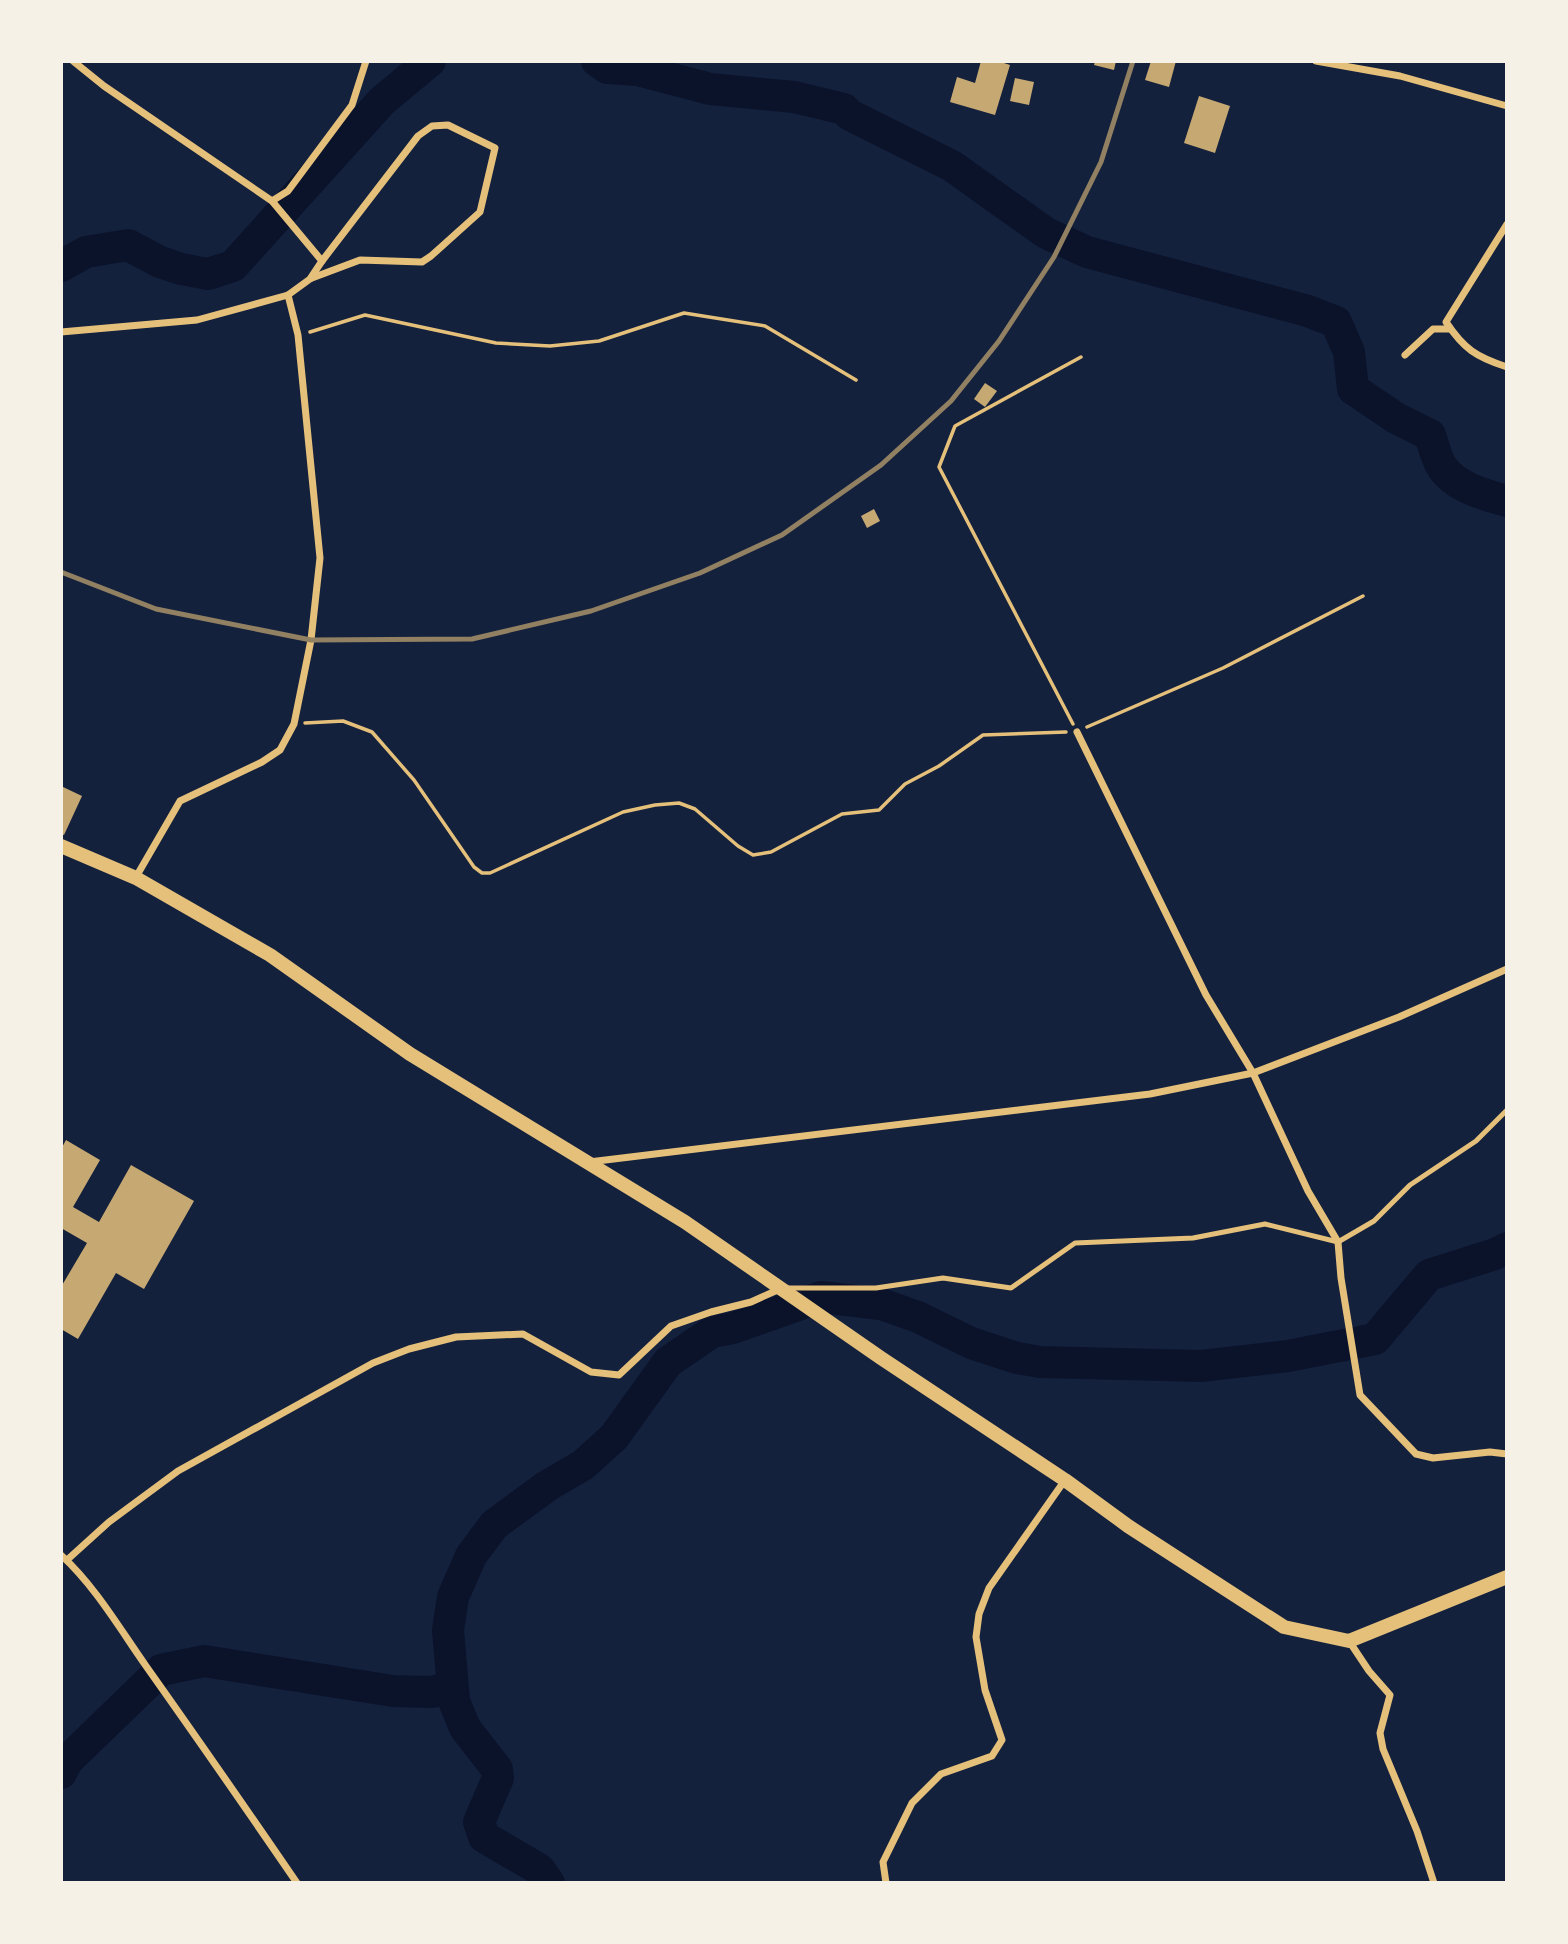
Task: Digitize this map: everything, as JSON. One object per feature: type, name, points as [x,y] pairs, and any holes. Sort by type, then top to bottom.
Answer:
[{"type":"main road","points":[[61,846],[136,878],[270,955],[410,1054],[685,1222],[1065,1480],[1128,1526],[1284,1627],[1349,1641],[1507,1577]]},
{"type":"street","points":[[73,61],[104,86],[274,204],[322,261]]},
{"type":"street","points":[[274,204],[288,191],[352,105],[366,61]]},
{"type":"street","points":[[1316,61],[1400,76],[1507,106]]},
{"type":"street","points":[[61,332],[197,320],[288,295],[310,279],[360,260],[422,262],[480,212],[495,148],[449,125],[432,126],[418,136],[310,279]]},
{"type":"street","points":[[1507,224],[1446,322],[1460,343],[1480,358],[1507,367]]},
{"type":"street","points":[[136,878],[180,801],[262,762],[280,750],[293,724],[311,640],[320,558],[298,335],[288,295]]},
{"type":"street","points":[[1405,355],[1433,329],[1450,329]]},
{"type":"street","points":[[1077,732],[1206,995],[1253,1073],[1308,1191],[1338,1242],[1340,1278],[1360,1395],[1416,1454],[1433,1458],[1490,1452],[1507,1454]]},
{"type":"street","points":[[584,1162],[1150,1094],[1253,1073],[1399,1017],[1507,969]]},
{"type":"street","points":[[297,1883],[147,1667],[64,1558],[109,1521],[178,1471],[373,1363],[409,1349],[456,1337],[523,1334],[591,1372],[619,1375],[671,1326],[711,1312],[787,1292]]},
{"type":"street","points":[[886,1883],[883,1862],[912,1803],[941,1774],[992,1756],[1002,1740],[985,1690],[976,1637],[979,1614],[989,1588],[1065,1480]]},
{"type":"street","points":[[1349,1641],[1369,1671],[1390,1695],[1380,1733],[1383,1749],[1417,1831],[1434,1883]]},
{"type":"lane","points":[[787,1292],[876,1288],[943,1278],[1011,1288],[1075,1243],[1193,1238],[1265,1224],[1338,1242],[1374,1221],[1410,1185],[1476,1141],[1507,1110]]},
{"type":"path","points":[[298,335],[365,315],[496,343],[550,346],[599,341],[684,313],[765,326],[856,380]]},
{"type":"path","points":[[1077,732],[939,467],[955,426],[1081,357]]},
{"type":"path","points":[[293,724],[343,721],[372,732],[414,779],[474,867],[482,873],[490,873],[623,812],[680,803],[695,809],[738,846],[753,855],[771,852],[842,814],[878,810],[905,785],[939,766],[983,735],[1077,732],[1223,668],[1363,596]]},
{"type":"building","points":[[981,61],[998,61],[1010,65],[995,115],[950,102],[957,77],[975,83]]},
{"type":"building","points":[[1095,61],[1116,61],[1114,70],[1094,65]]},
{"type":"building","points":[[1151,61],[1176,61],[1169,87],[1145,80]]},
{"type":"building","points":[[1015,78],[1034,82],[1029,105],[1010,101]]},
{"type":"building","points":[[1199,96],[1230,106],[1215,153],[1184,143]]},
{"type":"building","points":[[985,383],[997,391],[985,407],[974,399]]},
{"type":"building","points":[[874,509],[880,521],[867,528],[861,516]]},
{"type":"building","points":[[63,787],[82,796],[64,835],[61,834]]},
{"type":"building","points":[[66,1140],[100,1160],[73,1207],[99,1222],[131,1165],[194,1201],[144,1289],[116,1273],[78,1339],[61,1329],[61,1287],[87,1243],[61,1228],[61,1149]]},
{"type":"waterway","points":[[61,266],[86,252],[128,245],[160,262],[181,269],[208,274],[233,266],[382,101],[430,61]]},
{"type":"waterway","points":[[597,61],[607,68],[638,70],[710,89],[794,97],[844,109],[850,115],[952,166],[1046,233],[1087,252],[1308,311],[1336,322],[1349,352],[1353,389],[1396,418],[1430,435],[1440,463],[1455,480],[1471,489],[1507,501]]},
{"type":"waterway","points":[[549,1883],[539,1869],[484,1837],[479,1822],[498,1778],[497,1769],[465,1728],[454,1701],[448,1630],[453,1597],[471,1556],[494,1525],[547,1486],[583,1465],[614,1437],[668,1362],[712,1332],[733,1328],[821,1297],[881,1304],[918,1317],[971,1343],[1017,1358],[1040,1362],[1201,1366],[1288,1356],[1375,1339],[1429,1275],[1507,1248]]},
{"type":"waterway","points":[[61,1773],[67,1761],[161,1670],[204,1661],[393,1691],[432,1692],[451,1687]]},
{"type":"railway","points":[[61,572],[156,609],[311,640],[472,639],[591,611],[700,573],[782,535],[881,465],[951,401],[999,341],[1054,257],[1101,162],[1133,61]]}]
